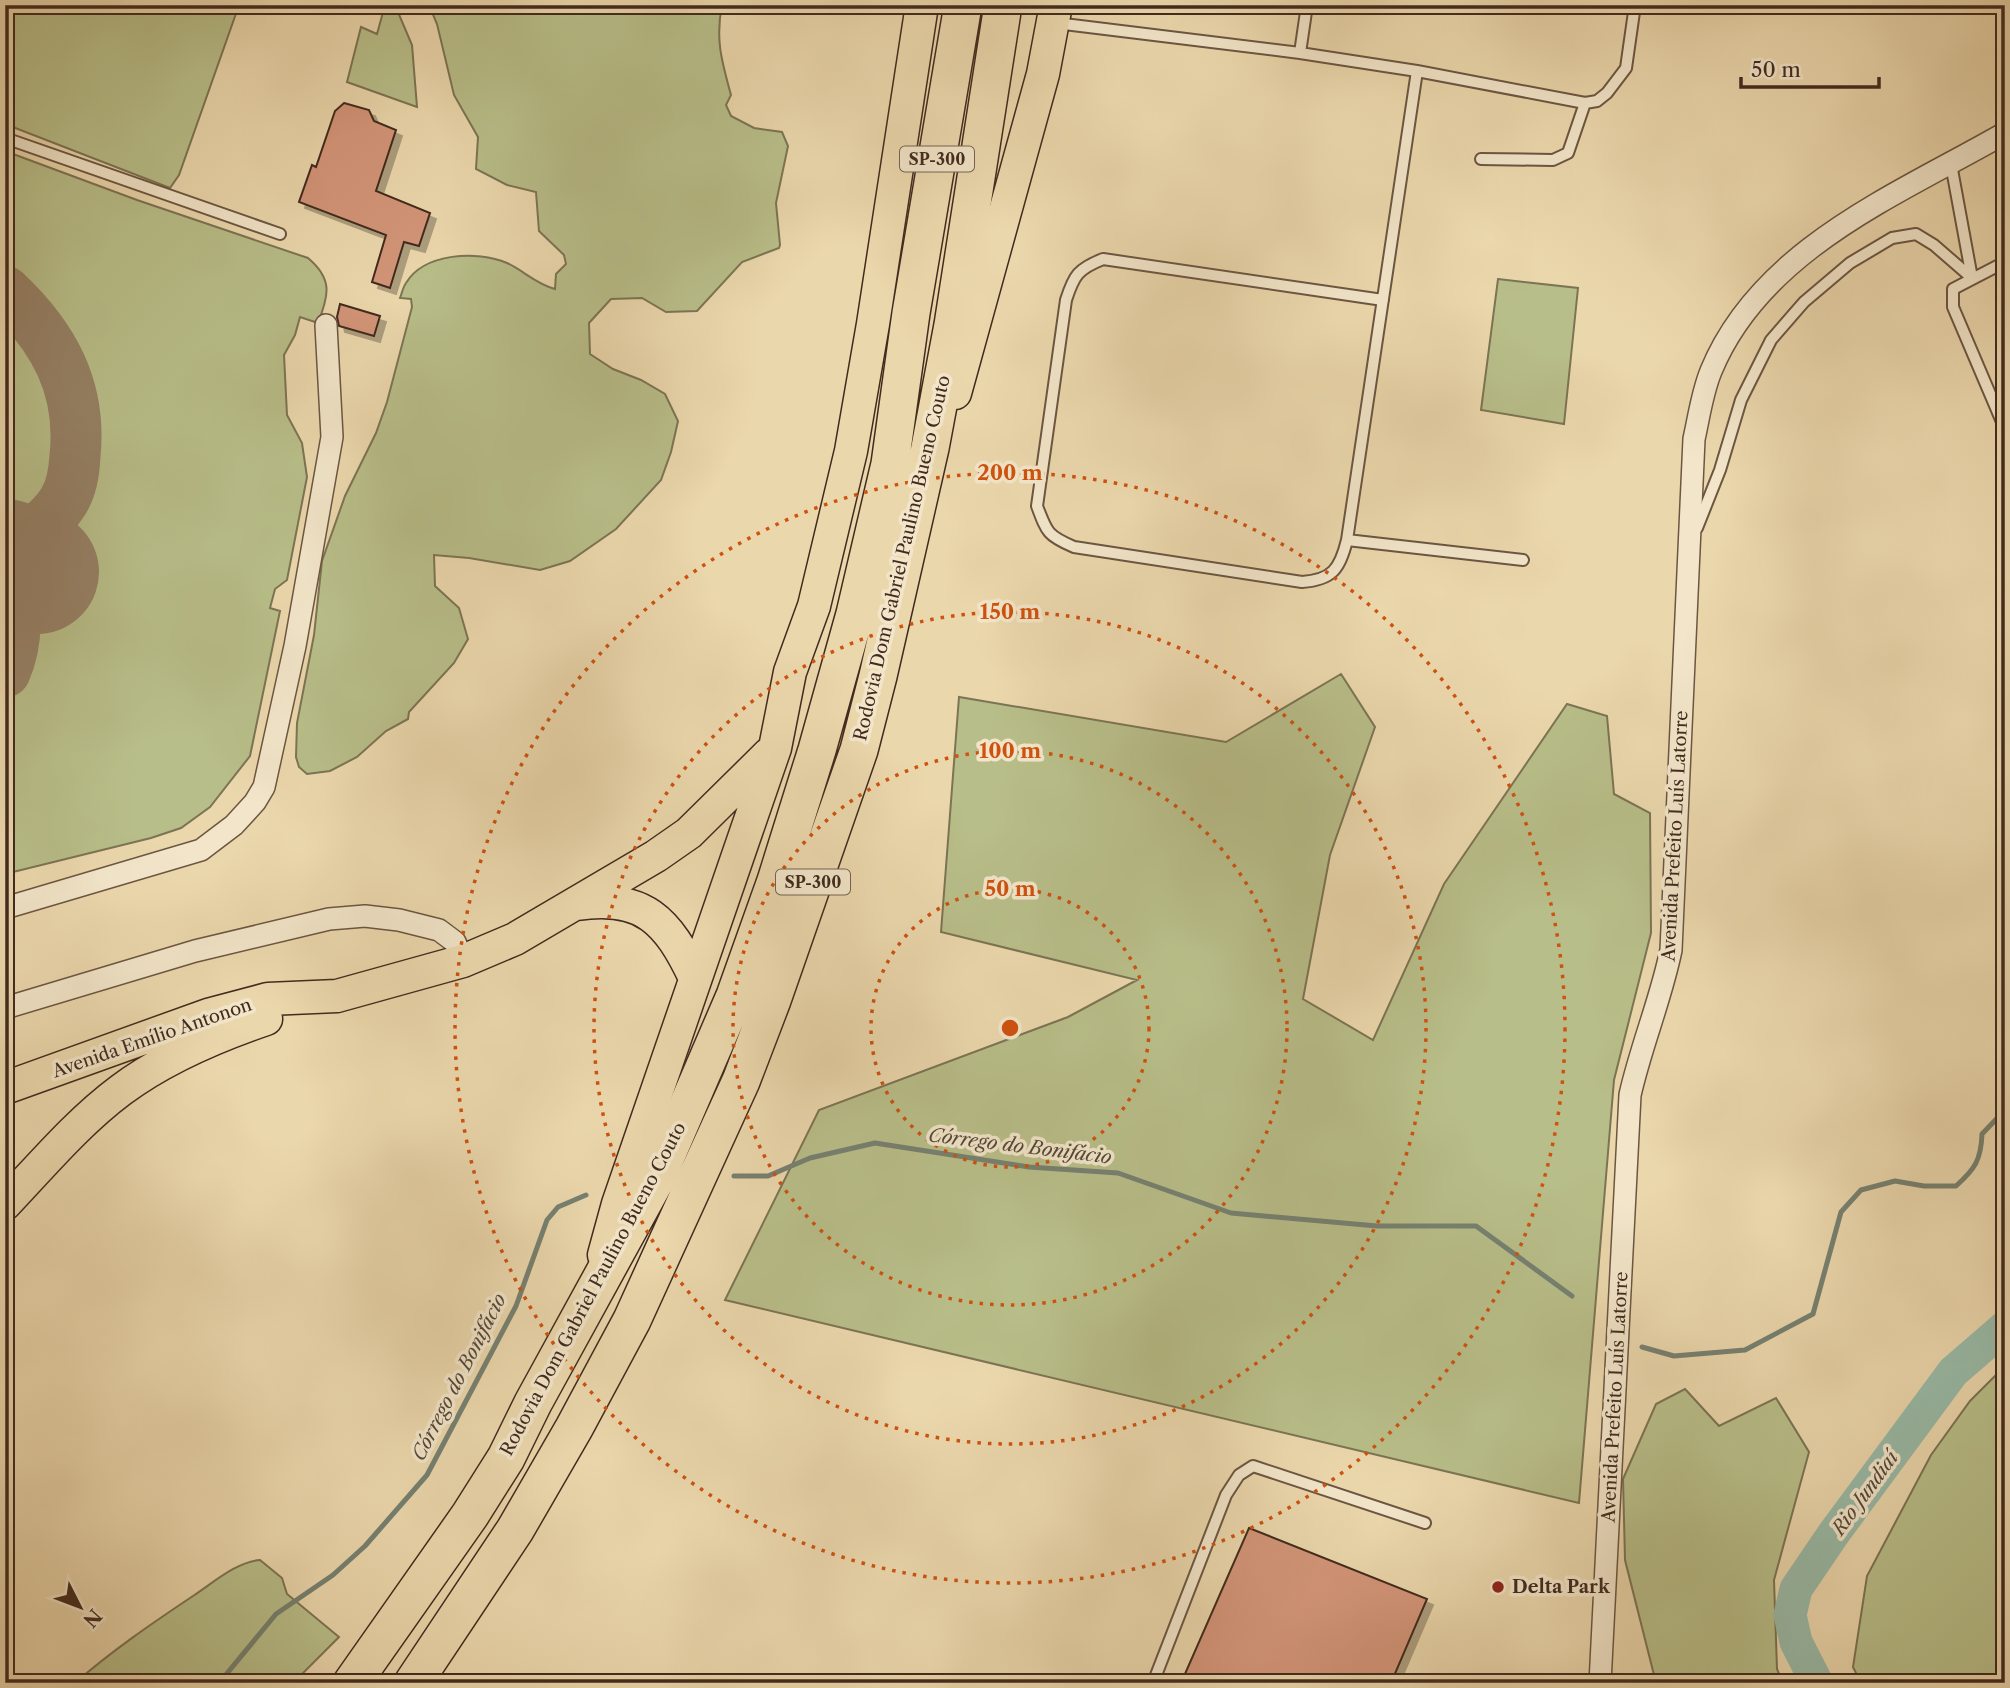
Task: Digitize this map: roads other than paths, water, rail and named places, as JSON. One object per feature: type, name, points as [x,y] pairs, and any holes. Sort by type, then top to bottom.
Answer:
[{"type":"highway","name":"Rodovia Dom Gabriel Paulino Bueno Couto","points":[[352,1683],[506,1458],[657,1177],[735,996],[776,881],[817,750],[855,614],[890,464],[911,313],[963,5]]},
{"type":"highway","name":"Rodovia Dom Gabriel Paulino Bueno Couto","points":[[413,1683],[514,1531],[632,1320],[741,1081],[772,1000],[859,750],[902,574],[930,448],[960,286],[1003,5]]},
{"type":"highway","points":[[439,1683],[535,1529],[586,1439],[648,1319],[741,1081]]},
{"type":"main road","points":[[593,1294],[618,1204],[775,748],[790,672],[814,606],[851,451],[922,5]]},
{"type":"main road","points":[[902,574],[1005,215],[1055,14]]},
{"type":"main road","name":"Avenida Emílio Antonon","points":[[5,1088],[208,1014],[268,999],[337,996],[463,961],[515,939],[656,856],[689,833],[775,748]]},
{"type":"main road","points":[[576,904],[602,900],[627,905],[658,920],[682,950],[695,978]]},
{"type":"main road","points":[[5,1204],[81,1125],[120,1091],[150,1071],[225,1033],[337,996]]},
{"type":"street","name":"Avenida Prefeito Luís Latorre","points":[[1600,1683],[1630,1096],[1637,1065],[1664,986],[1671,950],[1695,439],[1703,398],[1722,347],[1742,314],[1794,261],[1846,223],[2005,133]]},
{"type":"street","points":[[5,908],[201,850],[234,825],[255,802],[264,787],[295,646],[332,438],[326,325]]},
{"type":"street","points":[[5,1008],[195,951],[329,919],[365,916],[439,930],[455,942],[463,961]]},
{"type":"lane","points":[[1300,53],[1307,5]]},
{"type":"lane","points":[[1055,14],[1417,71],[1585,103],[1597,101],[1607,93],[1626,68],[1635,5]]},
{"type":"lane","points":[[1383,300],[1102,258],[1085,266],[1073,278],[1066,300],[1037,506],[1043,524],[1053,538],[1074,547],[1301,582],[1319,581],[1334,571],[1343,557],[1347,540],[1383,300],[1417,71]]},
{"type":"lane","points":[[1481,159],[1553,160],[1568,153],[1585,103]]},
{"type":"lane","points":[[5,138],[279,234]]},
{"type":"lane","points":[[1951,164],[1972,278]]},
{"type":"lane","points":[[1689,547],[1720,470],[1741,400],[1771,340],[1804,302],[1861,257],[1892,238],[1916,234],[1934,245],[1972,278]]},
{"type":"lane","points":[[2005,262],[1953,289],[1953,307],[2005,429]]},
{"type":"lane","points":[[1347,540],[1523,560]]},
{"type":"lane","points":[[1153,1683],[1226,1495],[1239,1475],[1253,1466],[1425,1523]]},
{"type":"waterway","name":"Córrego do Bonifácio","points":[[1642,1347],[1674,1356],[1745,1350],[1813,1314],[1841,1212],[1861,1190],[1895,1181],[1924,1186],[1956,1186],[1976,1163],[1982,1134],[2005,1110]]},
{"type":"waterway","name":"Córrego do Bonifácio","points":[[734,1176],[768,1176],[810,1158],[875,1143],[1029,1167],[1118,1173],[1231,1213],[1377,1226],[1476,1226],[1572,1296]]},
{"type":"waterway","name":"Córrego do Bonifácio","points":[[219,1683],[276,1614],[333,1575],[365,1546],[427,1475],[516,1306],[547,1220],[558,1207],[586,1195]]},
{"type":"waterway","name":"Rio Jundiaí","points":[[1817,1683],[1796,1642],[1790,1615],[1796,1589],[1953,1372],[2005,1327]]},
{"type":"place","name":"Delta Park","points":[[1498,1587]]}]
